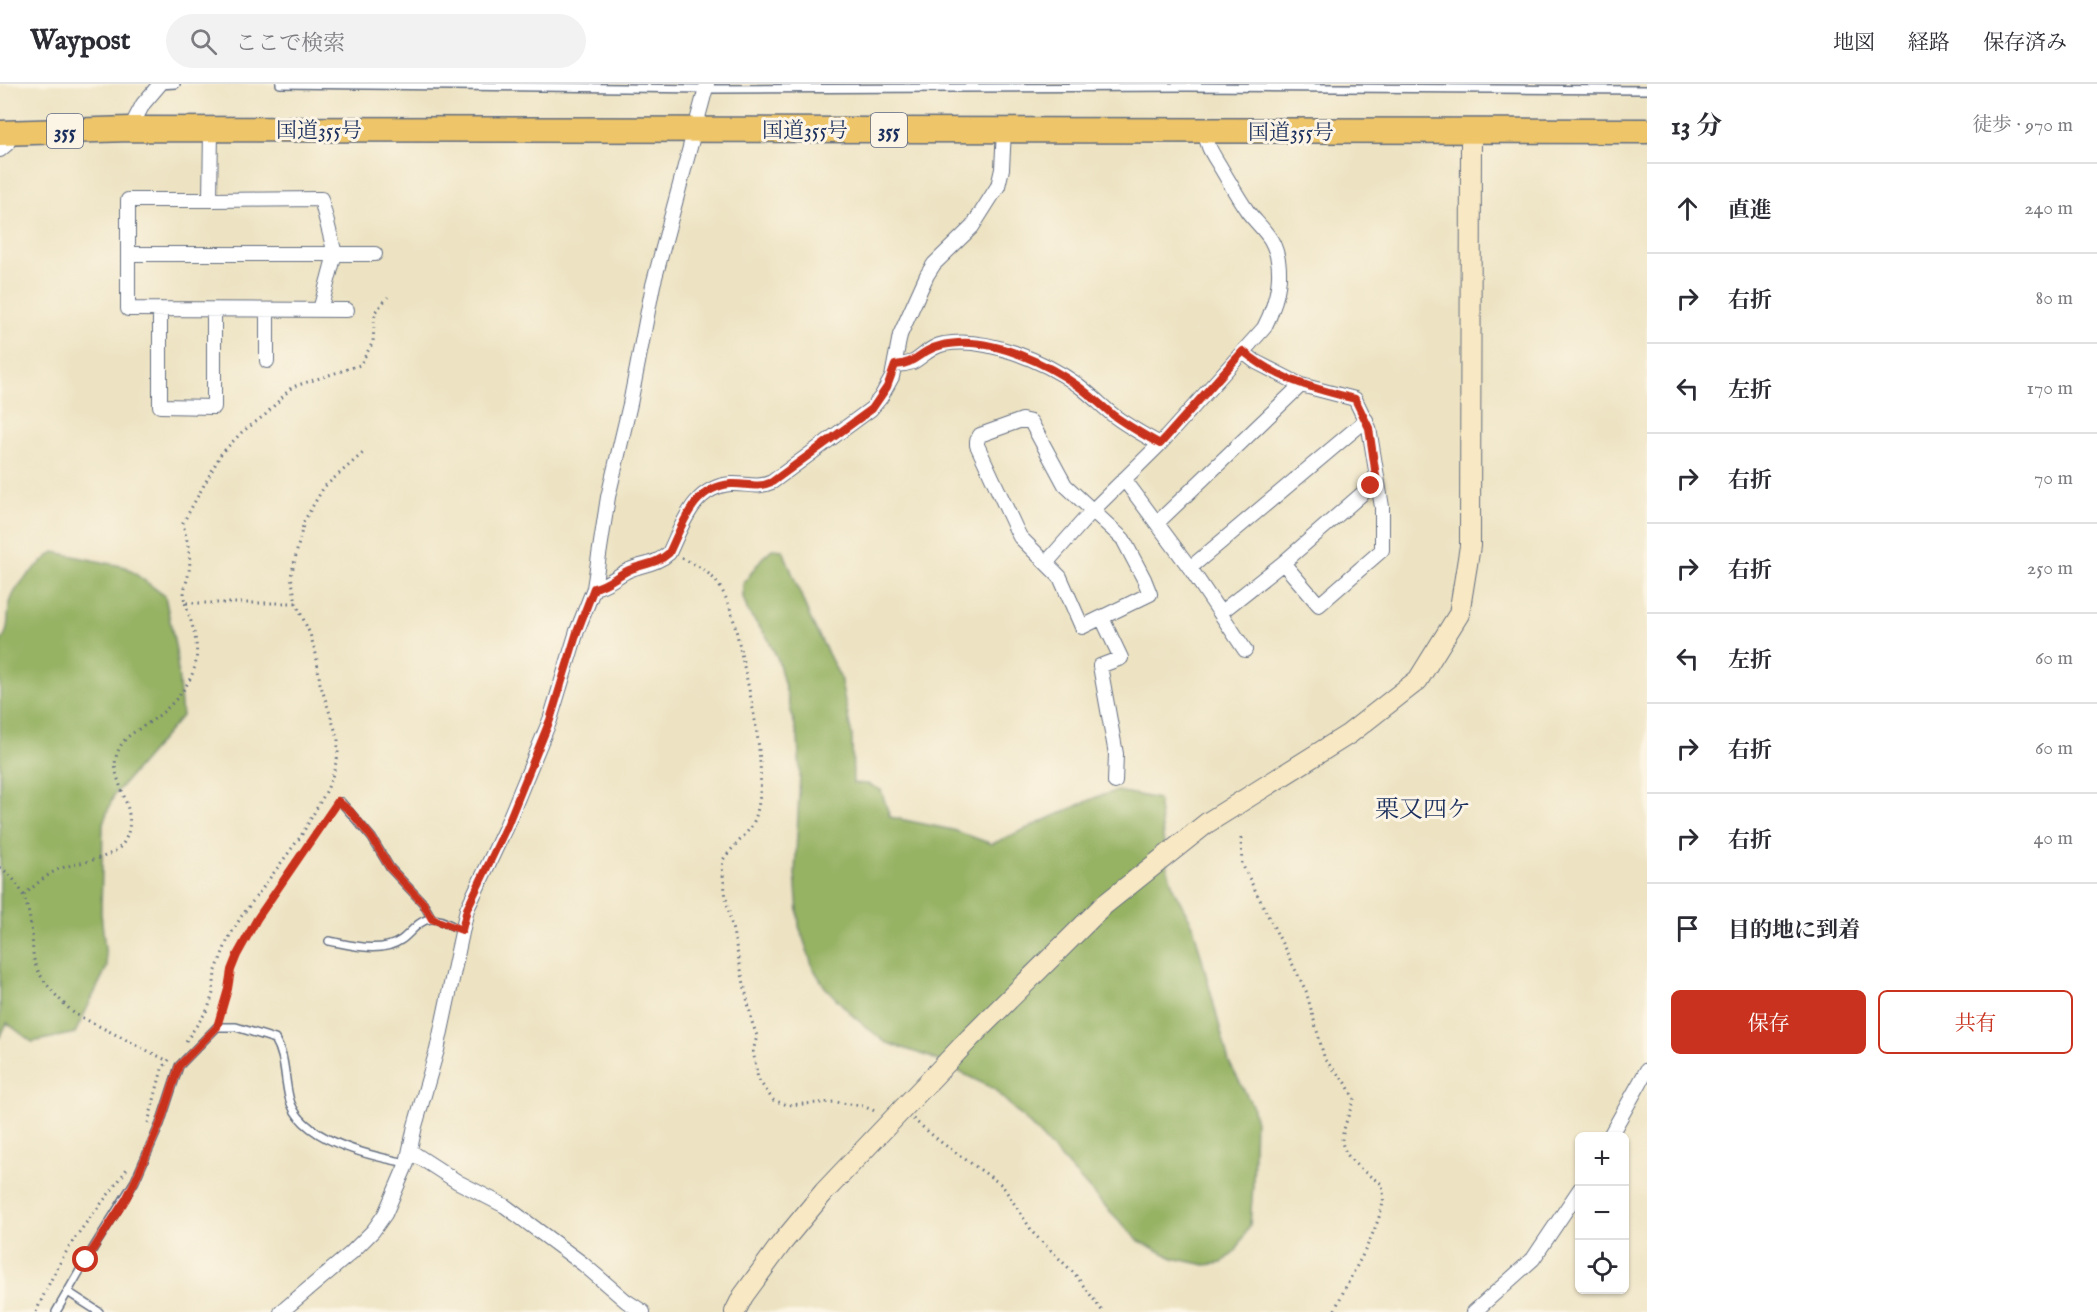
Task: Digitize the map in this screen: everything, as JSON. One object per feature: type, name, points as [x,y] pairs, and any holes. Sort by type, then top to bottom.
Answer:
[{"type":"highway","name":"国道355号","points":[[4,138],[130,129],[1647,131]]},
{"type":"street","points":[[130,129],[143,104],[159,85]]},
{"type":"street","points":[[281,1312],[351,1253],[373,1231],[386,1214],[400,1185],[437,1050],[467,909],[506,828],[550,720],[577,632],[594,588],[608,498],[630,404],[653,285],[706,86]]},
{"type":"street","points":[[210,200],[211,130]]},
{"type":"street","points":[[594,588],[612,582],[626,571],[656,562],[669,553],[698,498],[707,491],[723,485],[741,484],[754,487],[772,482],[872,409],[887,387],[895,365],[900,335],[930,270],[972,227],[998,186],[1002,169],[1004,130]]},
{"type":"street","points":[[1047,562],[1092,511],[1160,444],[1264,328],[1270,317],[1280,272],[1278,256],[1270,239],[1247,211],[1207,146],[1205,131]]},
{"type":"street","points":[[735,1312],[743,1296],[781,1244],[824,1192],[970,1038],[1104,905],[1207,823],[1348,734],[1418,680],[1459,614],[1470,546],[1471,132]]},
{"type":"street","points":[[320,310],[335,254],[321,199],[128,200],[128,309],[214,310],[267,310],[320,310],[347,310]]},
{"type":"street","points":[[129,254],[375,254]]},
{"type":"street","points":[[160,309],[160,406],[214,407],[214,310]]},
{"type":"street","points":[[267,310],[267,360]]},
{"type":"street","points":[[895,365],[913,362],[929,350],[943,344],[975,342],[999,348],[1031,359],[1058,373],[1115,416],[1160,444]]},
{"type":"street","points":[[1243,351],[1256,362],[1301,386],[1355,399],[1366,420],[1382,507],[1382,550],[1319,605],[1282,563]]},
{"type":"street","points":[[1157,523],[1301,386]]},
{"type":"street","points":[[1022,420],[1031,422],[1065,484],[1092,511],[1123,539],[1150,594],[1082,627],[1066,586],[1047,562],[1020,537],[977,446],[978,437],[1022,420]]},
{"type":"street","points":[[1190,568],[1366,420]]},
{"type":"street","points":[[1124,479],[1190,568],[1245,650]]},
{"type":"street","points":[[1220,613],[1377,483]]},
{"type":"street","points":[[1102,618],[1121,658],[1100,666],[1116,754],[1115,782]]},
{"type":"street","points":[[1613,1132],[1647,1070]]},
{"type":"street","points":[[409,1157],[505,1206],[643,1312]]},
{"type":"street","points":[[1474,1312],[1533,1259],[1575,1196]]},
{"type":"lane","points":[[159,85],[176,84]]},
{"type":"lane","points":[[280,84],[1647,90]]},
{"type":"lane","points":[[341,802],[372,838],[390,868],[423,903],[432,919]]},
{"type":"lane","points":[[329,940],[363,947],[388,946],[401,940],[420,922],[432,919],[462,930]]},
{"type":"lane","points":[[56,1312],[135,1181],[160,1124],[179,1066],[217,1027],[236,1027],[274,1039],[283,1055],[289,1098],[293,1109],[297,1116],[320,1135],[330,1141],[379,1158],[409,1157]]},
{"type":"lane","points":[[68,1292],[99,1312]]},
{"type":"path","points":[[24,895],[58,869],[116,851],[124,842],[129,824],[128,809],[120,785],[116,759],[126,737],[164,713],[177,698],[191,676],[196,662],[193,628],[183,591],[189,571],[189,552],[183,524],[221,454],[242,432],[265,415],[292,387],[360,365],[373,342],[375,312],[388,297]]},
{"type":"path","points":[[181,1049],[208,1009],[213,993],[215,973],[228,939],[241,916],[301,836],[327,790],[338,755],[338,739],[320,683],[316,654],[296,603],[291,576],[304,521],[324,486],[363,453]]},
{"type":"path","points":[[669,553],[702,568],[718,584],[726,597],[735,624],[752,701],[760,770],[756,814],[752,825],[723,860],[722,867],[726,898],[752,1022],[757,1036],[753,1052],[758,1079],[773,1100],[787,1105],[835,1102],[863,1106],[874,1112],[902,1110],[942,1143],[1002,1185],[1034,1234],[1074,1273],[1103,1312]]},
{"type":"path","points":[[185,603],[296,603]]},
{"type":"path","points":[[217,1027],[237,955],[257,919],[298,857],[338,801],[341,802]]},
{"type":"path","points":[[1241,838],[1242,864],[1306,991],[1325,1060],[1346,1083],[1354,1099],[1342,1140],[1350,1158],[1363,1172],[1382,1184],[1384,1201],[1368,1245],[1346,1284],[1334,1312]]},
{"type":"path","points":[[0,867],[17,883],[24,895],[37,968],[65,1006],[75,1014],[179,1066]]},
{"type":"path","points":[[143,1132],[162,1069],[174,1054]]},
{"type":"path","points":[[36,1312],[56,1268],[78,1234],[115,1189],[132,1160]]},
{"type":"green space","points":[[772,549],[783,550],[810,618],[840,677],[852,736],[853,783],[868,784],[881,790],[890,817],[953,830],[992,844],[1099,796],[1118,791],[1158,799],[1167,866],[1174,890],[1193,925],[1229,1062],[1252,1105],[1255,1118],[1250,1225],[1236,1251],[1222,1263],[1205,1265],[1173,1258],[1139,1241],[994,1089],[930,1057],[885,1042],[854,1017],[825,987],[813,968],[799,926],[795,874],[800,774],[798,738],[778,660],[767,637],[748,612],[743,597],[743,584],[762,558]]},
{"type":"green space","points":[[54,552],[126,567],[165,596],[176,650],[182,716],[114,795],[103,823],[101,913],[107,967],[75,1033],[32,1042],[7,1023],[0,1038],[0,643],[6,633],[12,596],[28,575]]},
{"type":"district","name":"栗又四ケ","points":[[1423,809]]},
{"type":"route","points":[[86,1260],[126,1199],[135,1181],[160,1124],[179,1066],[217,1027],[237,955],[257,919],[338,801],[350,811],[372,838],[390,868],[423,903],[432,919],[438,919],[462,930],[467,909],[530,772],[550,720],[577,632],[594,588],[612,582],[626,571],[656,562],[669,553],[698,498],[707,491],[723,485],[741,484],[754,487],[772,482],[872,409],[887,387],[895,365],[913,362],[929,350],[943,344],[975,342],[999,348],[1031,359],[1058,373],[1115,416],[1160,444],[1243,351],[1256,362],[1301,386],[1355,399],[1369,428],[1377,483],[1371,486]]}]
